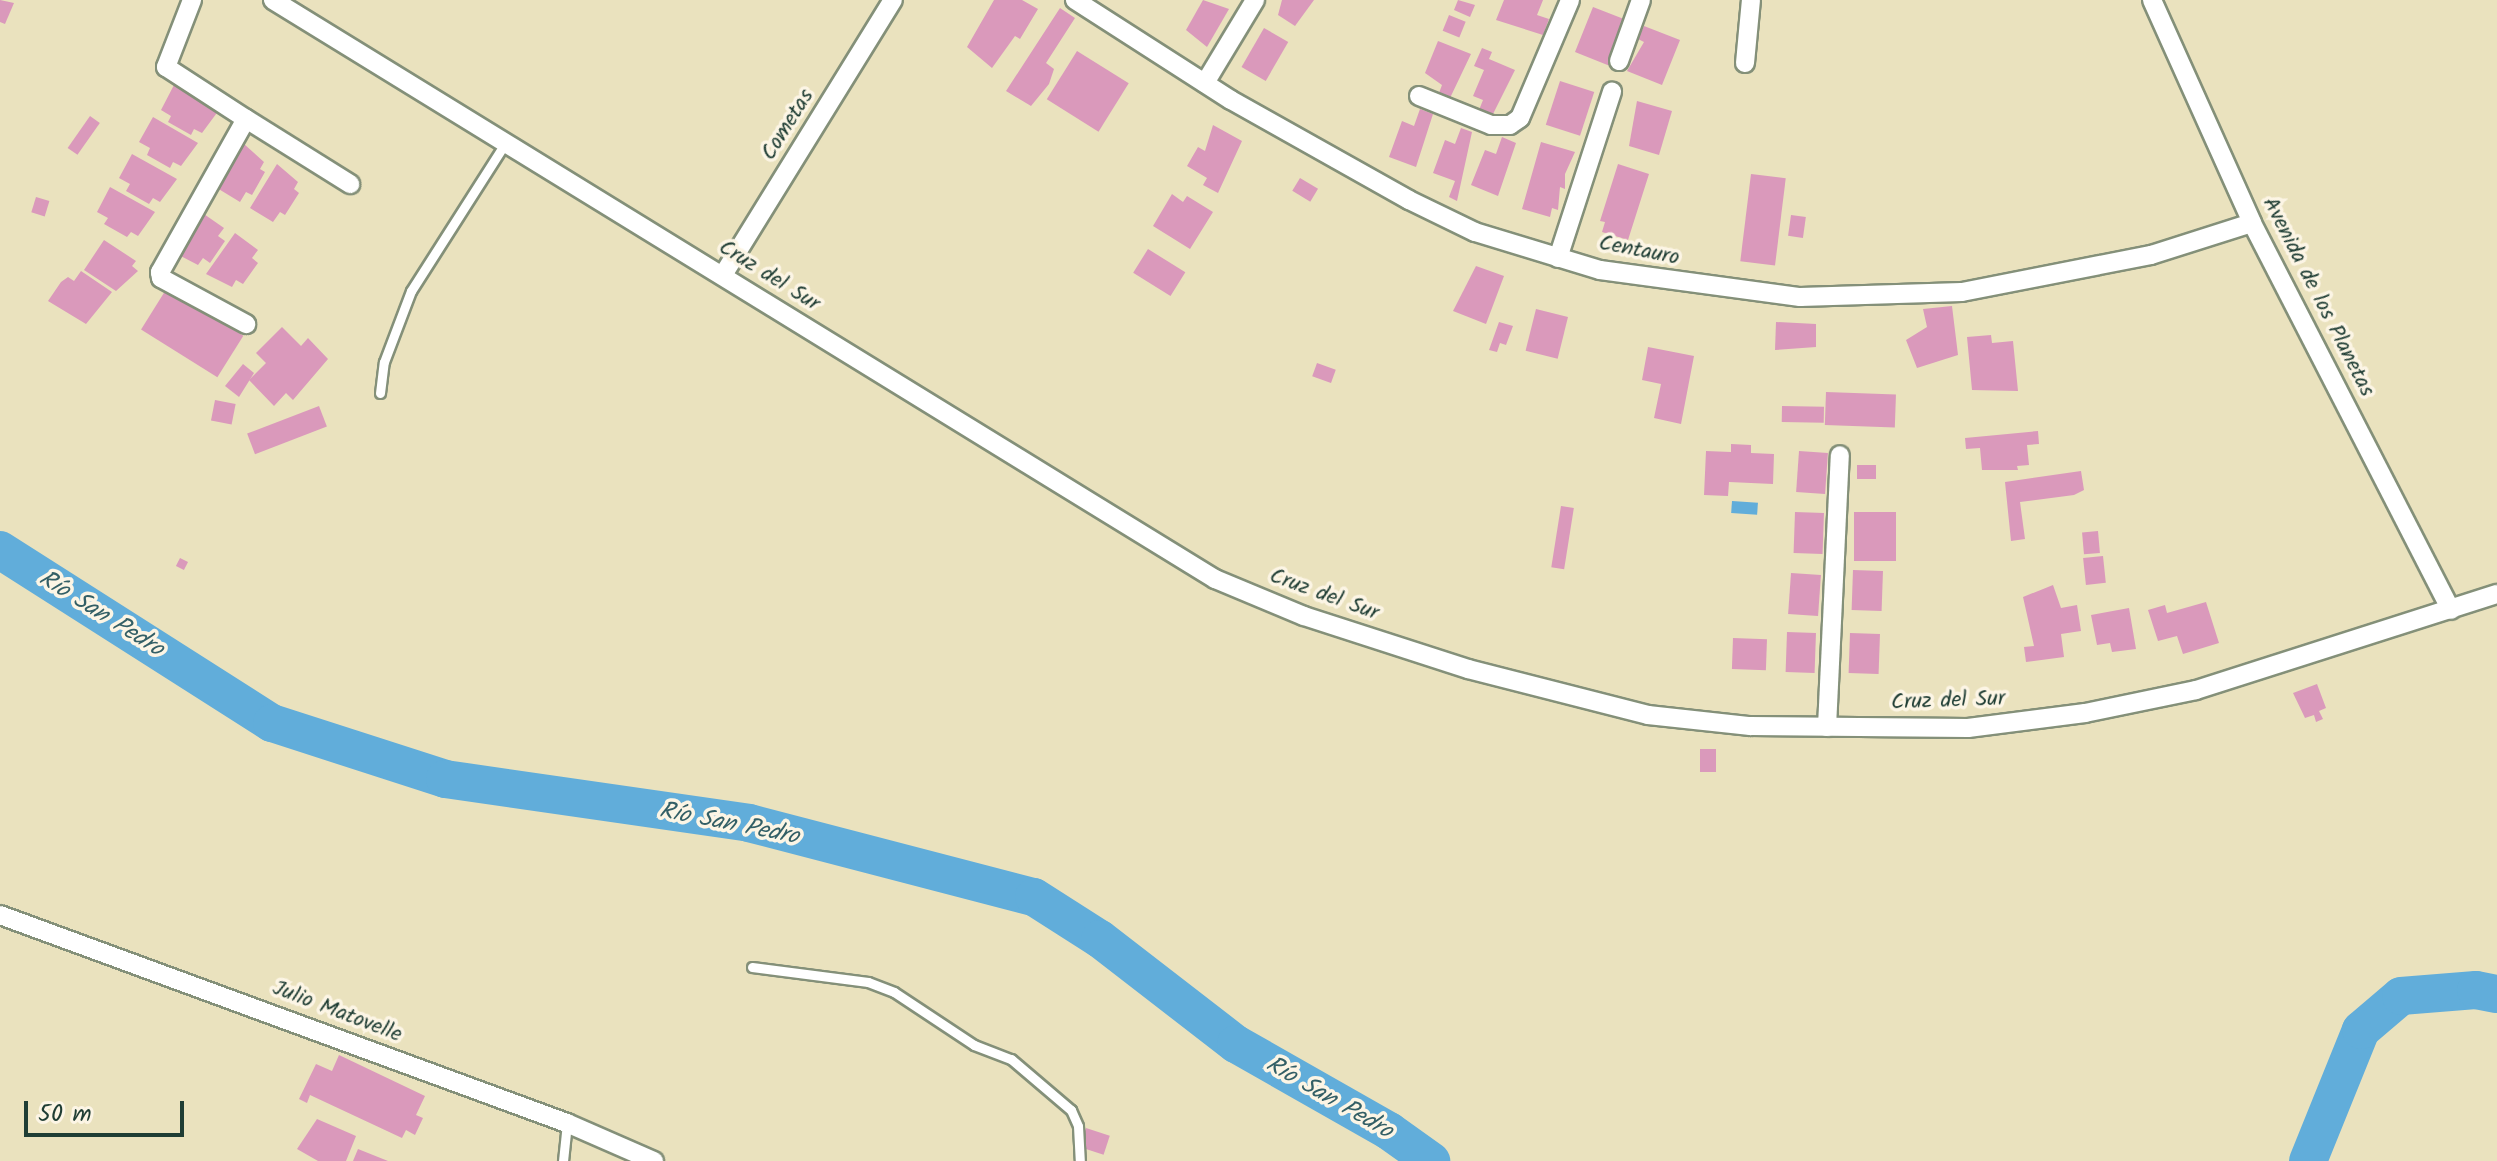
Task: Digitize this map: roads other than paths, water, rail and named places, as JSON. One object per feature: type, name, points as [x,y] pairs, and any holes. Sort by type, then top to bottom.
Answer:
[{"type":"street","points":[[192,0],[166,59],[170,73],[350,184]]},
{"type":"street","name":"Cruz del Sur","points":[[273,0],[504,145],[723,275],[1140,537],[1215,579],[1304,616],[1468,669],[1648,715],[1750,726],[1968,728],[2085,713],[2196,690],[2497,594]]},
{"type":"street","name":"Cometas","points":[[723,275],[893,0]]},
{"type":"street","name":"Centauro","points":[[1075,0],[1205,83],[1409,200],[1475,232],[1558,258],[1693,286],[1800,297],[1962,292],[2151,255],[2252,223]]},
{"type":"street","points":[[1205,83],[1255,0]]},
{"type":"street","points":[[1419,96],[1491,125],[1510,125],[1520,118],[1570,0]]},
{"type":"street","points":[[1619,61],[1641,0]]},
{"type":"street","points":[[1745,63],[1751,0]]},
{"type":"street","name":"Avenida de los Planetas","points":[[2152,0],[2252,223],[2451,610]]},
{"type":"street","points":[[1558,258],[1612,92]]},
{"type":"street","points":[[246,119],[161,265],[161,278],[246,324]]},
{"type":"street","points":[[1827,727],[1840,455]]},
{"type":"street","name":"Julio Matovelle","points":[[0,915],[567,1123],[654,1161]]},
{"type":"lane","points":[[380,393],[384,362],[411,291],[504,145]]},
{"type":"lane","points":[[752,967],[868,982],[894,992],[974,1045],[1011,1059],[1071,1110],[1078,1126],[1080,1161]]},
{"type":"lane","points":[[563,1161],[567,1123]]},
{"type":"water","points":[[1732,501],[1758,503],[1757,515],[1731,513]]},
{"type":"waterway","name":"Río San Pedro","points":[[0,550],[272,723],[445,779],[749,823],[1034,897],[1100,939],[1236,1044],[1389,1131],[1431,1161]]},
{"type":"waterway","name":"Río San Pedro","points":[[2308,1161],[2361,1030],[2401,996],[2476,990],[2497,994]]}]
